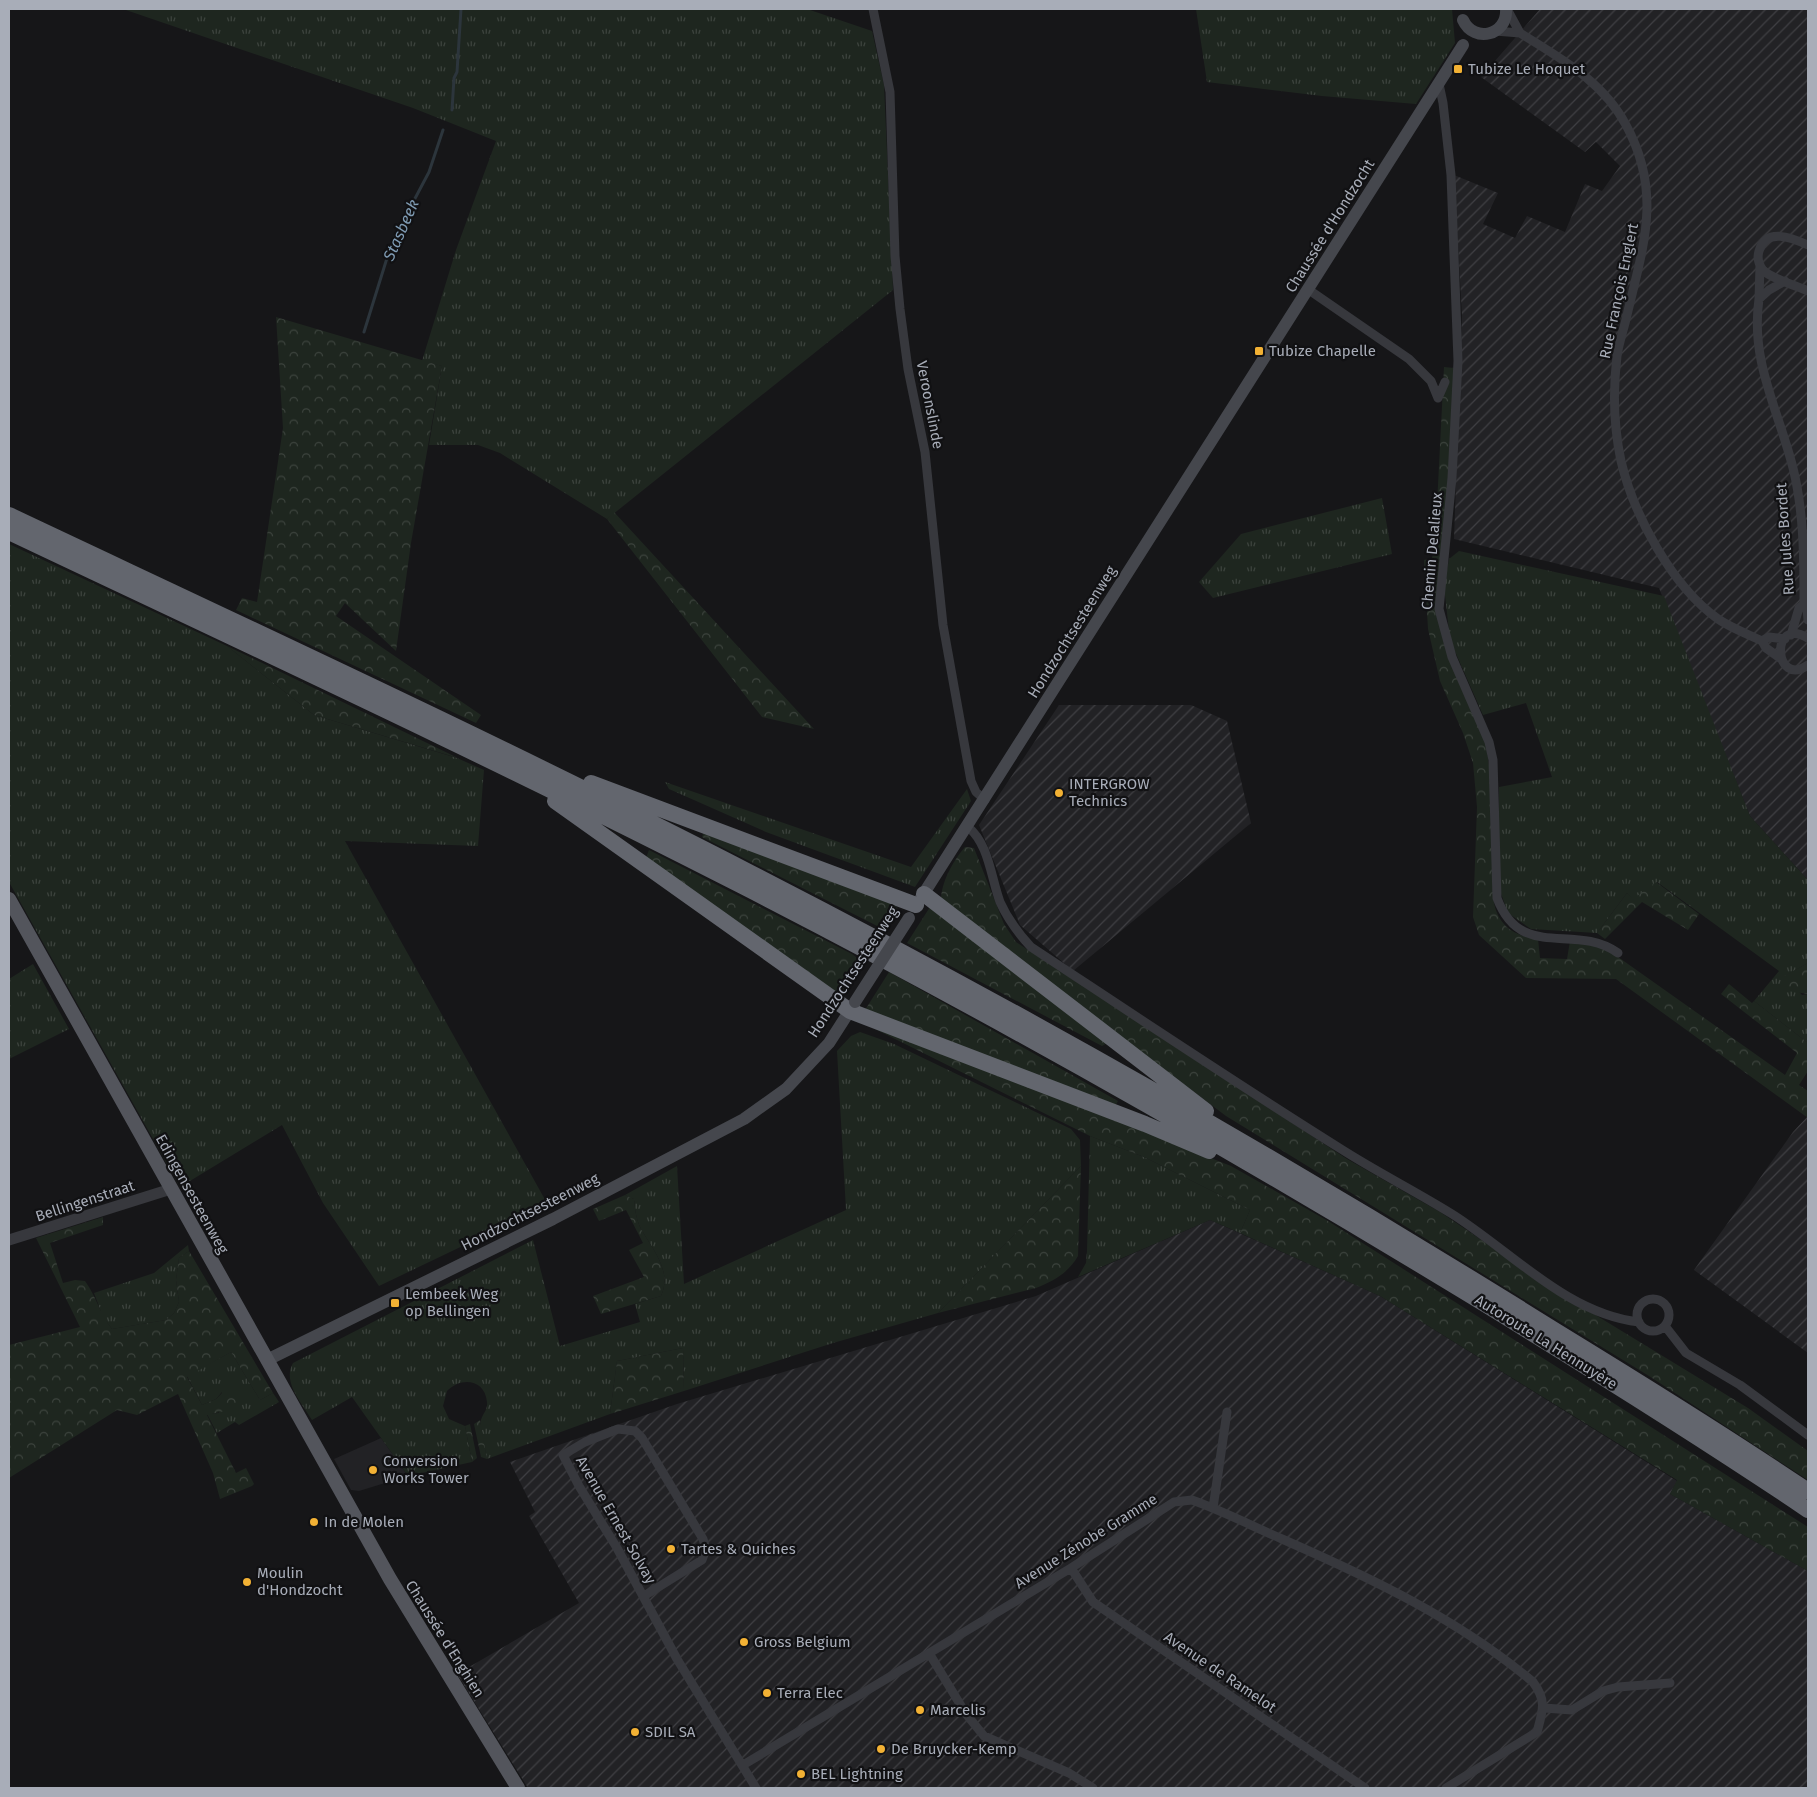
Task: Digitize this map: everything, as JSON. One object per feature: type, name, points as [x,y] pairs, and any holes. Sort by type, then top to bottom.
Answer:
[{"type":"highway","points":[[9,515],[564,779],[753,874],[922,963],[1297,1173]]},
{"type":"highway","points":[[9,532],[528,778],[559,804],[853,1006],[1145,1124],[1220,1156],[1272,1184],[1301,1193]]},
{"type":"highway","name":"Autoroute La Hennuyère","points":[[528,778],[744,887],[909,974],[1073,1063],[1301,1193],[1584,1365],[1808,1510]]},
{"type":"highway","points":[[564,779],[597,784],[916,906],[1297,1173]]},
{"type":"highway","name":"Autoroute La Hennuyère","points":[[1297,1173],[1438,1258],[1808,1491]]},
{"type":"main road","points":[[1462,14],[1463,45],[1490,33],[1505,21],[1506,9]]},
{"type":"main road","points":[[1462,14],[1471,30],[1490,33]]},
{"type":"main road","name":"Chaussée d'Hondzocht","points":[[1222,424],[1309,290],[1463,45]]},
{"type":"main road","name":"Hondzochtsesteenweg","points":[[267,1360],[552,1219],[744,1119],[786,1089],[829,1043],[968,827],[1222,424]]},
{"type":"main road","name":"Edingensesteenweg","points":[[9,899],[348,1505]]},
{"type":"main road","name":"Chaussée d'Enghien","points":[[348,1505],[390,1579],[518,1788]]},
{"type":"street","name":"Veroonslinde","points":[[873,9],[890,92],[895,256],[900,309],[908,369],[925,452],[943,625],[971,782],[976,792],[985,800]]},
{"type":"street","points":[[1506,9],[1520,33]]},
{"type":"street","points":[[1490,33],[1520,33]]},
{"type":"street","name":"Rue François Englert","points":[[1520,33],[1580,71],[1609,99],[1626,125],[1643,169],[1648,220],[1617,355],[1615,412],[1621,461],[1639,513],[1674,573],[1698,603],[1719,620],[1762,641]]},
{"type":"street","name":"Chemin Delalieux","points":[[1439,84],[1444,103],[1451,175],[1458,352],[1452,478],[1439,609],[1452,657],[1490,742],[1494,779],[1497,898],[1503,915],[1514,927],[1529,935],[1595,941],[1608,946],[1618,953]]},
{"type":"street","name":"Rue Jules Bordet","points":[[1808,245],[1781,236],[1769,238],[1760,249],[1756,334],[1760,363],[1788,450],[1799,502],[1804,604],[1807,609],[1808,620]]},
{"type":"street","points":[[1760,265],[1766,273],[1808,291]]},
{"type":"street","points":[[1759,298],[1785,281]]},
{"type":"street","points":[[1309,290],[1408,359],[1431,381],[1438,398],[1445,382]]},
{"type":"street","points":[[1780,658],[1779,648],[1788,637],[1799,608],[1804,604]]},
{"type":"street","points":[[1808,638],[1801,634],[1788,637],[1769,637],[1762,641],[1766,648],[1780,658],[1786,666],[1794,670],[1808,665]]},
{"type":"street","points":[[968,827],[974,832],[982,847],[1001,903],[1014,930],[1031,947],[1295,1120],[1453,1215],[1560,1291],[1597,1312],[1611,1314],[1622,1320],[1639,1322]]},
{"type":"street","name":"Bellingenstraat","points":[[9,1240],[171,1189]]},
{"type":"street","points":[[1656,1299],[1667,1307],[1669,1317],[1665,1326],[1653,1331],[1645,1328],[1639,1322],[1637,1312],[1642,1304],[1656,1299]]},
{"type":"street","points":[[1665,1326],[1686,1353],[1747,1390],[1808,1435]]},
{"type":"street","points":[[1213,1508],[1227,1412]]},
{"type":"street","name":"Avenue Ernest Solvay","points":[[644,1596],[702,1560],[706,1549],[703,1539],[642,1438],[635,1431],[618,1429],[584,1442],[563,1456],[644,1596],[677,1659],[756,1788]]},
{"type":"street","name":"Avenue Zénobe Gramme","points":[[743,1765],[1071,1568],[1174,1502],[1192,1500],[1379,1583],[1461,1628],[1533,1682],[1540,1692],[1544,1708]]},
{"type":"street","name":"Avenue de Ramelot","points":[[1071,1568],[1093,1602],[1365,1788]]},
{"type":"street","points":[[928,1653],[966,1714],[984,1736],[1069,1773],[1093,1788]]},
{"type":"street","points":[[1446,1788],[1537,1732],[1544,1708],[1572,1710],[1602,1691],[1618,1687],[1670,1683]]},
{"type":"shaded area","points":[[1540,9],[1808,9],[1808,880],[1750,816],[1659,588],[1454,539],[1462,315],[1454,175],[1498,193],[1483,224],[1515,238],[1527,216],[1565,232],[1585,184],[1602,191],[1620,166],[1596,142],[1585,152],[1481,77]]},
{"type":"shaded area","points":[[1059,705],[1191,705],[1227,721],[1251,823],[1073,971],[1020,925],[979,825]]},
{"type":"shaded area","points":[[1807,1117],[1808,1353],[1694,1270],[1793,1132]]},
{"type":"shaded area","points":[[1210,1220],[1380,1296],[1677,1481],[1670,1494],[1808,1571],[1808,1788],[528,1788],[457,1674],[579,1603],[529,1516],[535,1512],[510,1462],[677,1404],[1036,1296]]},
{"type":"shaded area","points":[[381,1438],[408,1476],[359,1491],[351,1490],[334,1459]]},
{"type":"green space","points":[[123,9],[807,9],[872,31],[884,85],[893,290],[607,519],[500,453],[478,445],[429,445],[442,366],[422,361],[456,250],[496,141],[413,108]]},
{"type":"green space","points":[[1196,9],[1452,9],[1455,43],[1416,104],[1322,96],[1207,82]]},
{"type":"green space","points":[[276,317],[442,366],[411,543],[396,651],[345,603],[336,616],[481,715],[476,723],[236,610],[242,598],[257,602],[283,428]]},
{"type":"green space","points":[[1444,367],[1454,368],[1440,626],[1486,742],[1492,790],[1494,903],[1496,911],[1504,924],[1515,933],[1538,939],[1540,958],[1567,959],[1570,941],[1594,943],[1611,952],[1785,1075],[1797,1053],[1721,994],[1729,984],[1808,1043],[1808,1071],[1799,1085],[1808,1091],[1808,1118],[1616,979],[1526,978],[1479,935],[1473,917],[1477,807],[1473,763],[1463,733],[1440,681],[1428,629],[1424,560],[1432,558],[1436,525]]},
{"type":"green space","points":[[1382,498],[1392,554],[1213,598],[1199,582],[1241,534]]},
{"type":"green space","points":[[614,512],[814,729],[762,717],[607,519]]},
{"type":"green space","points":[[9,544],[227,646],[314,715],[457,758],[484,770],[478,846],[345,841],[548,1205],[379,1286],[323,1203],[282,1125],[180,1187],[9,882]]},
{"type":"green space","points":[[1459,551],[1664,596],[1750,816],[1808,880],[1808,963],[1785,976],[1802,995],[1808,994],[1808,1043],[1754,1001],[1779,971],[1657,882],[1633,900],[1627,893],[1597,933],[1531,929],[1508,913],[1499,888],[1499,787],[1552,777],[1526,703],[1483,715],[1450,640],[1444,586],[1449,559]]},
{"type":"green space","points":[[227,646],[458,758],[314,715]]},
{"type":"green space","points":[[665,782],[911,867],[967,789],[971,801],[915,887],[766,832],[669,789]]},
{"type":"green space","points":[[704,831],[893,902],[898,910],[885,930],[702,837]]},
{"type":"green space","points":[[965,847],[974,848],[1004,924],[1016,942],[1347,1159],[1440,1212],[1566,1297],[1748,1408],[1808,1451],[1808,1480],[1649,1376],[1226,1116],[941,901],[948,872]]},
{"type":"green space","points":[[649,850],[852,954],[861,961],[860,969],[841,995],[646,858]]},
{"type":"green space","points":[[1656,882],[1699,914],[1688,930],[1642,902],[1605,939],[1597,933],[1627,893],[1633,899]]},
{"type":"green space","points":[[930,907],[1109,1042],[1102,1046],[907,943]]},
{"type":"green space","points":[[1808,963],[1808,994],[1788,991],[1781,987],[1784,976]]},
{"type":"green space","points":[[33,964],[69,1029],[9,1059],[9,979]]},
{"type":"green space","points":[[889,972],[1118,1101],[1115,1106],[865,1010]]},
{"type":"green space","points":[[876,1025],[1231,1166],[1328,1221],[1808,1527],[1808,1571],[1670,1494],[1677,1480],[1380,1296],[1240,1233],[1250,1210],[1144,1157],[1090,1136],[875,1029]]},
{"type":"green space","points":[[860,1032],[894,1044],[1071,1129],[1080,1140],[1081,1166],[938,1313],[833,1343],[684,1391],[683,1348],[617,1361],[610,1414],[487,1459],[481,1423],[487,1407],[485,1394],[477,1384],[471,1382],[458,1383],[447,1391],[443,1406],[449,1419],[465,1426],[472,1462],[408,1476],[352,1397],[312,1420],[292,1385],[290,1370],[293,1363],[533,1240],[560,1346],[640,1322],[635,1304],[661,1296],[664,1286],[663,1268],[640,1227],[634,1199],[625,1195],[677,1166],[684,1284],[846,1210],[837,1051],[851,1036]]},
{"type":"green space","points":[[1090,1136],[1144,1157],[1250,1210],[1240,1233],[1210,1220],[1078,1277],[1086,1263]]},
{"type":"green space","points":[[1081,1166],[1078,1256],[1070,1267],[1055,1279],[1036,1288],[938,1313]]},
{"type":"green space","points":[[625,1195],[634,1199],[640,1227],[663,1268],[664,1286],[661,1296],[601,1314],[593,1296],[644,1277],[629,1250],[643,1243],[626,1210],[599,1221],[593,1209]]},
{"type":"green space","points":[[103,1217],[103,1225],[50,1243],[63,1283],[75,1280],[85,1281],[112,1329],[166,1320],[174,1313],[179,1302],[176,1280],[179,1258],[189,1251],[273,1393],[260,1400],[231,1352],[187,1377],[202,1405],[216,1399],[226,1389],[233,1389],[238,1394],[239,1401],[229,1410],[207,1415],[236,1473],[246,1468],[254,1484],[252,1486],[220,1499],[213,1473],[178,1394],[137,1415],[117,1410],[9,1478],[9,1345],[80,1327],[36,1238]]},
{"type":"green space","points":[[188,1245],[189,1251],[179,1258],[176,1280],[179,1302],[174,1313],[166,1320],[112,1329],[103,1317],[94,1293],[154,1273]]},
{"type":"green space","points":[[683,1348],[684,1391],[610,1414],[617,1361]]},
{"type":"green space","points":[[231,1352],[260,1400],[273,1393],[279,1402],[239,1425],[235,1422],[217,1433],[207,1414],[219,1413],[222,1392],[216,1399],[202,1405],[187,1376]]},
{"type":"green space","points":[[480,1420],[487,1459],[481,1457],[474,1424]]},
{"type":"green space","points":[[470,1424],[477,1458],[472,1462],[465,1426]]},
{"type":"waterway","name":"Stasbeek","points":[[452,110],[454,78],[457,72],[461,9]]},
{"type":"waterway","name":"Stasbeek","points":[[364,332],[392,242],[429,172],[443,130]]},
{"type":"place","name":"Tubize Le Hoquet","points":[[1458,69]]},
{"type":"place","name":"Tubize Chapelle","points":[[1259,351]]},
{"type":"place","name":"INTERGROW Technics","points":[[1059,793]]},
{"type":"place","name":"Lembeek Weg op Bellingen","points":[[395,1303]]},
{"type":"place","name":"Conversion Works Tower","points":[[373,1470]]},
{"type":"place","name":"In de Molen","points":[[314,1522]]},
{"type":"place","name":"Tartes & Quiches","points":[[671,1549]]},
{"type":"place","name":"Moulin d'Hondzocht","points":[[247,1582]]},
{"type":"place","name":"Gross Belgium","points":[[744,1642]]},
{"type":"place","name":"Terra Elec","points":[[767,1693]]},
{"type":"place","name":"Marcelis","points":[[920,1710]]},
{"type":"place","name":"SDIL SA","points":[[635,1732]]},
{"type":"place","name":"De Bruycker-Kemp","points":[[881,1749]]},
{"type":"place","name":"BEL Lightning","points":[[801,1774]]}]
